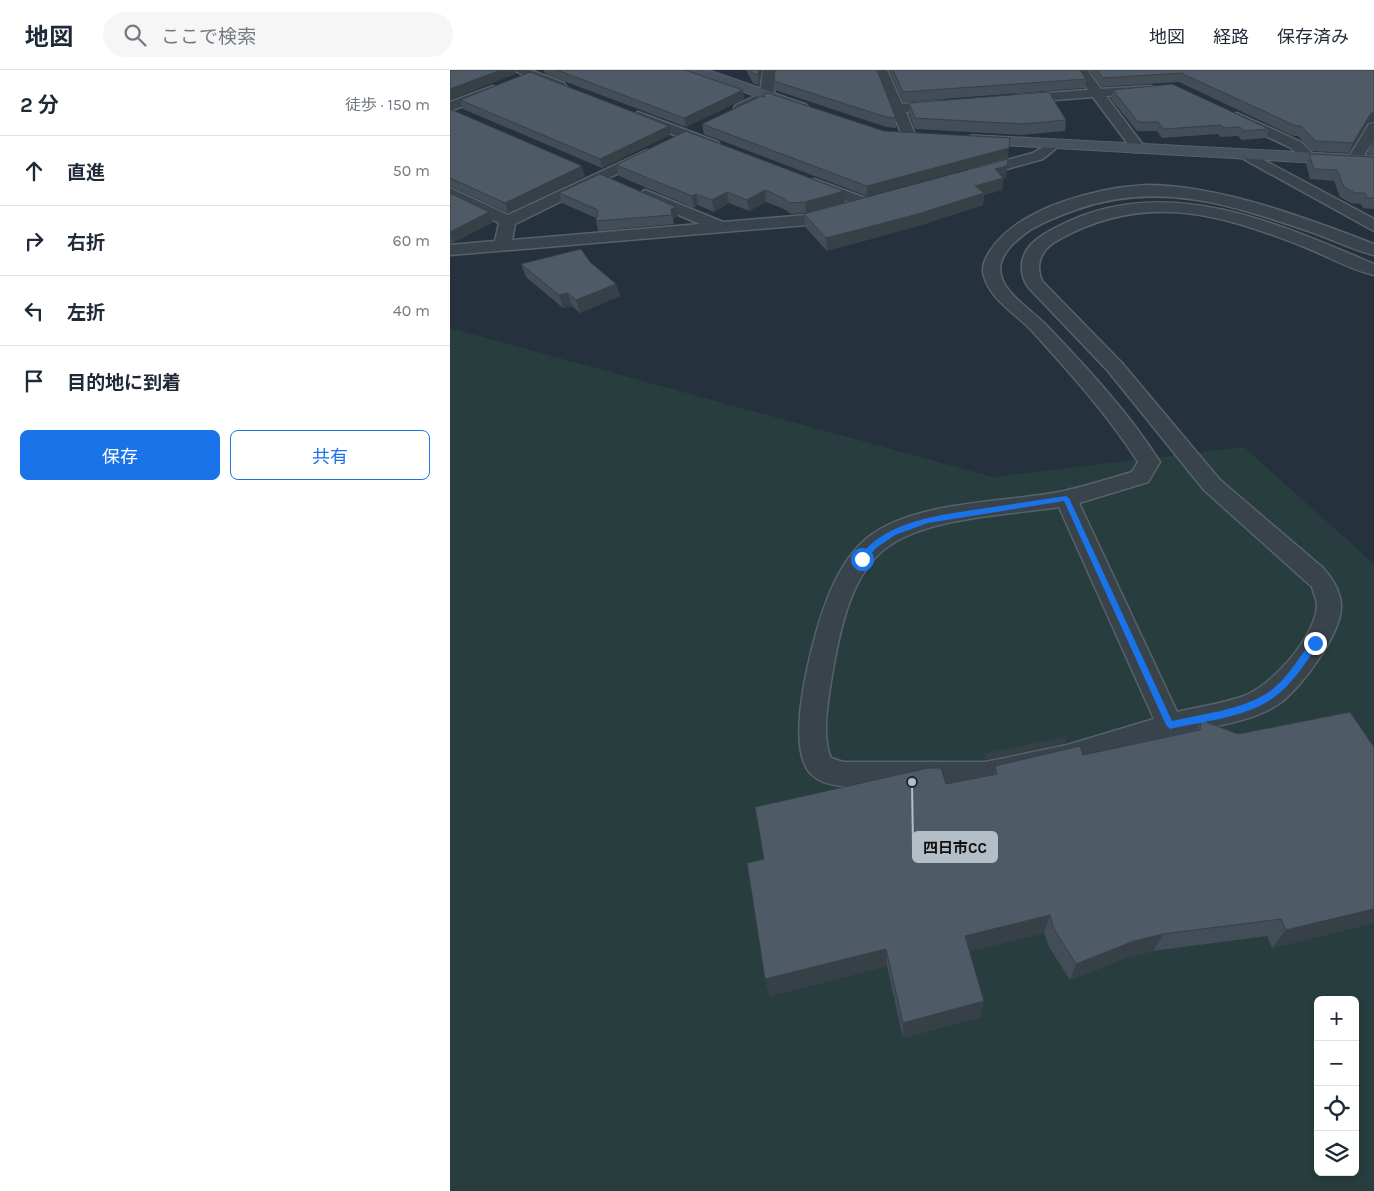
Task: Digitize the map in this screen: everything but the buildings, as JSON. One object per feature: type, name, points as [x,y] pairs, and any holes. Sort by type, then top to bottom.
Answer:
[{"type":"street","points":[[694,70],[812,111]]},
{"type":"street","points":[[768,96],[769,70]]},
{"type":"street","points":[[881,70],[898,109],[901,136],[928,138]]},
{"type":"street","points":[[1080,70],[1139,149]]},
{"type":"street","points":[[450,109],[522,77],[568,89]]},
{"type":"street","points":[[1122,91],[1127,77]]},
{"type":"street","points":[[1002,100],[1164,87]]},
{"type":"street","points":[[727,115],[768,96]]},
{"type":"street","points":[[898,109],[954,104]]},
{"type":"street","points":[[450,109],[467,117]]},
{"type":"street","points":[[622,110],[731,152]]},
{"type":"street","points":[[1226,112],[1296,145],[1310,158]]},
{"type":"street","points":[[508,221],[703,127]]},
{"type":"street","points":[[1354,160],[1374,127]]},
{"type":"street","points":[[957,139],[1374,161]]},
{"type":"street","points":[[961,177],[1038,156],[1053,145]]},
{"type":"street","points":[[1245,154],[1374,226]]},
{"type":"street","points":[[583,168],[720,227]]},
{"type":"street","points":[[802,179],[865,203]]},
{"type":"street","points":[[1374,250],[1274,214],[1200,195],[1157,190],[1112,193],[1069,206],[1044,216],[1011,236],[1003,245],[992,265],[992,275],[999,289],[1033,321],[1102,401],[1138,445],[1149,462],[1140,477],[1066,498],[927,520],[892,534],[873,546],[848,578],[835,607],[817,686],[812,726],[818,763],[827,770],[842,774],[985,774],[1067,756],[1170,725],[1248,707],[1271,695],[1289,678],[1315,643],[1328,613],[1327,595],[1323,584],[1315,574],[1212,485],[1115,367],[1034,284],[1028,271],[1030,260],[1041,244],[1070,226],[1131,208],[1163,206],[1231,217],[1311,245],[1374,270]]},
{"type":"street","points":[[450,193],[508,221]]},
{"type":"street","points":[[450,250],[808,220],[884,198]]},
{"type":"street","points":[[502,245],[508,221]]},
{"type":"street","points":[[1066,498],[1170,725]]},
{"type":"green space","points":[[450,328],[993,477],[1244,447],[1374,564],[1374,1191],[450,1191]]},
{"type":"place","name":"四日市CC","points":[[912,782]]},
{"type":"route","points":[[862,559],[873,546],[892,534],[927,520],[1066,498],[1170,725],[1248,707],[1271,695],[1289,678],[1315,643]]}]
